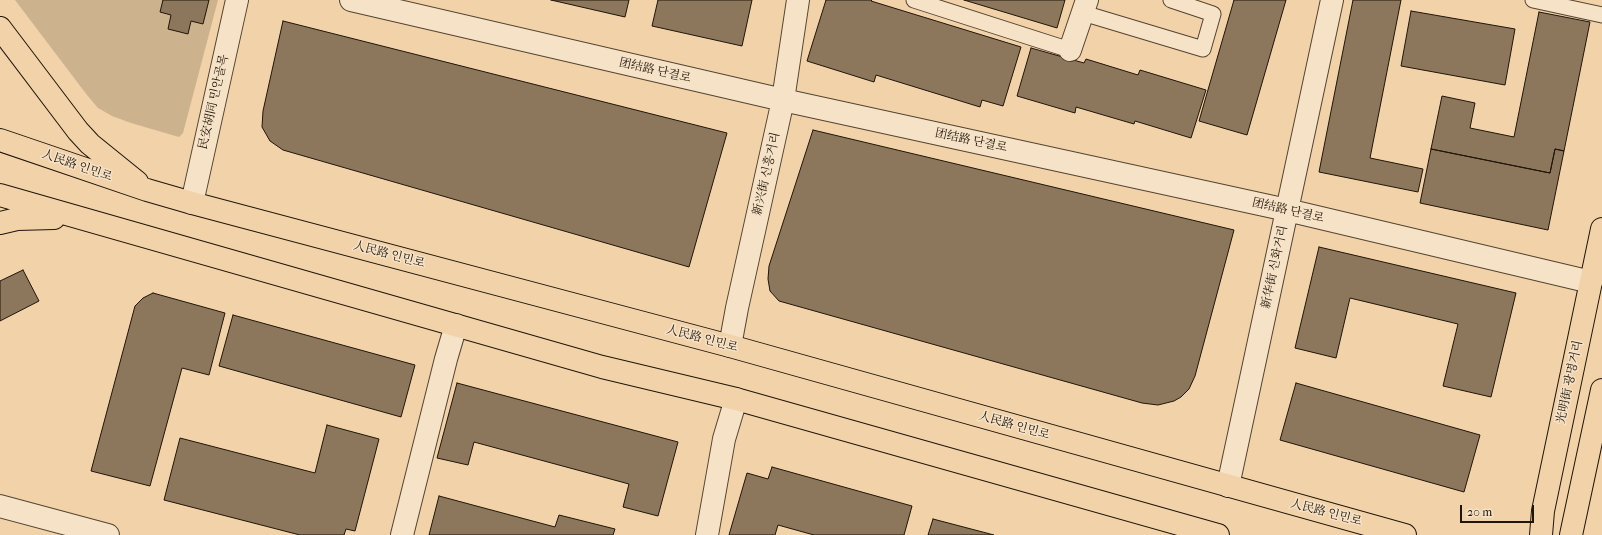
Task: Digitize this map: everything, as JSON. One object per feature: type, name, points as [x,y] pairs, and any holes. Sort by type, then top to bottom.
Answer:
[{"type":"main road","points":[[0,28],[78,131],[90,144],[147,190]]},
{"type":"main road","name":"人民路 인민로","points":[[0,140],[147,190],[192,203],[730,346],[1404,535]]},
{"type":"main road","points":[[0,195],[602,367],[736,399],[1218,535]]},
{"type":"main road","points":[[0,223],[18,219],[75,217]]},
{"type":"main road","name":"光明街 광명거리","points":[[1540,535],[1543,511],[1602,229]]},
{"type":"main road","points":[[1570,535],[1602,390]]},
{"type":"street","name":"民安胡同 민안골목","points":[[192,203],[237,0]]},
{"type":"street","name":"团结路 단결로","points":[[351,0],[783,100],[1287,210],[1591,282]]},
{"type":"street","name":"新兴街 신흥거리","points":[[730,346],[783,100],[798,0]]},
{"type":"street","name":"新华街 신화거리","points":[[1228,486],[1332,0]]},
{"type":"street","points":[[1070,50],[1085,7]]},
{"type":"street","points":[[402,535],[444,366],[456,326]]},
{"type":"street","points":[[707,535],[724,439],[736,399]]},
{"type":"street","points":[[0,506],[108,535]]},
{"type":"lane","points":[[914,0],[1070,50]]},
{"type":"lane","points":[[1085,7],[1203,49],[1213,14],[1171,0]]},
{"type":"lane","points":[[1533,0],[1602,15]]},
{"type":"shaded area","points":[[15,0],[218,0],[183,133],[179,137],[131,123],[112,116],[98,108]]},
{"type":"building","points":[[163,0],[209,0],[203,24],[191,21],[188,34],[168,29],[171,15],[160,12]]},
{"type":"building","points":[[551,0],[629,0],[625,17]]},
{"type":"building","points":[[658,0],[752,0],[742,46],[652,26]]},
{"type":"building","points":[[826,0],[872,0],[871,1],[1021,47],[1003,106],[982,100],[980,107],[876,75],[874,82],[807,61]]},
{"type":"building","points":[[964,0],[1065,0],[1057,28]]},
{"type":"building","points":[[1234,0],[1286,0],[1247,135],[1199,121]]},
{"type":"building","points":[[1353,0],[1401,0],[1370,158],[1423,169],[1418,192],[1319,172]]},
{"type":"building","points":[[1411,11],[1515,29],[1505,85],[1401,66]]},
{"type":"building","points":[[1539,12],[1590,22],[1564,151],[1555,149],[1550,173],[1431,149],[1442,96],[1475,103],[1470,128],[1514,137]]},
{"type":"building","points":[[283,21],[727,133],[689,267],[283,150],[270,141],[262,127],[263,111]]},
{"type":"building","points":[[1031,48],[1084,63],[1086,59],[1138,75],[1140,70],[1206,90],[1191,138],[1135,121],[1134,124],[1076,107],[1075,113],[1017,96]]},
{"type":"building","points":[[813,130],[1234,230],[1195,376],[1189,389],[1181,397],[1174,401],[1158,405],[1142,403],[779,301],[770,291],[768,279],[769,266]]},
{"type":"building","points":[[1431,149],[1550,173],[1555,149],[1564,151],[1548,230],[1420,203]]},
{"type":"building","points":[[1319,247],[1516,293],[1491,397],[1443,386],[1458,324],[1350,298],[1336,358],[1295,348]]},
{"type":"building","points":[[23,270],[39,301],[0,321],[0,281]]},
{"type":"building","points":[[153,293],[225,313],[209,375],[182,368],[150,486],[91,471],[135,306],[143,298]]},
{"type":"building","points":[[233,315],[415,365],[401,417],[219,366]]},
{"type":"building","points":[[457,383],[678,442],[658,516],[623,507],[629,484],[474,442],[468,465],[437,458]]},
{"type":"building","points":[[1296,383],[1480,435],[1464,492],[1280,440]]},
{"type":"building","points":[[327,425],[379,439],[355,531],[346,529],[344,535],[300,535],[164,500],[180,438],[315,473]]},
{"type":"building","points":[[772,467],[912,506],[904,535],[814,535],[778,525],[775,535],[729,535],[747,473],[768,479]]},
{"type":"building","points":[[439,496],[555,527],[559,515],[615,529],[613,535],[429,535]]},
{"type":"building","points":[[933,519],[994,535],[928,535]]}]
